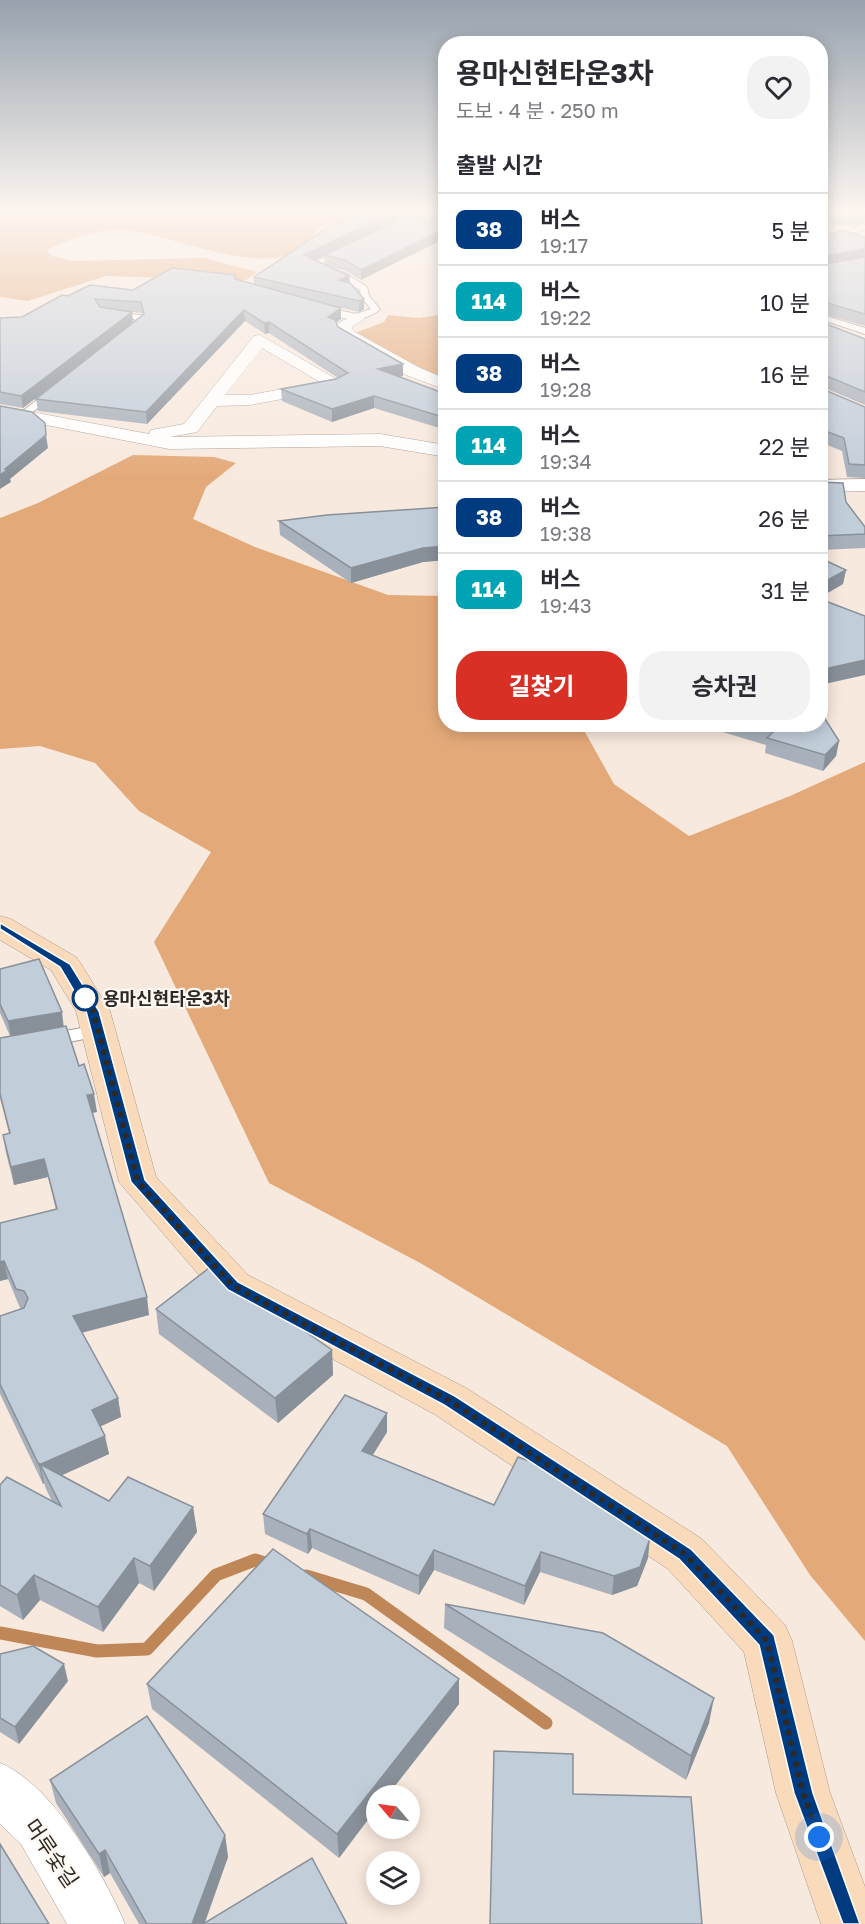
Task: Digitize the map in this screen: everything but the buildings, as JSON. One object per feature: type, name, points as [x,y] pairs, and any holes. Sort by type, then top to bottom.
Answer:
[{"type":"street","points":[[357,318],[343,325],[345,333],[438,383]]},
{"type":"street","points":[[828,328],[865,345]]},
{"type":"street","points":[[136,438],[190,428],[210,400],[260,340],[336,384],[250,400],[210,400]]},
{"type":"street","points":[[0,411],[169,443],[231,444],[380,440],[438,450]]},
{"type":"street","points":[[828,486],[865,485]]},
{"type":"street","points":[[0,926],[64,964],[93,1011],[138,1182],[233,1286],[450,1401],[685,1554],[767,1641],[803,1793],[850,1924]]},
{"type":"street","name":"머루숯길","points":[[0,1788],[39,1826],[98,1924]]},
{"type":"lane","points":[[314,307],[357,318],[369,315],[376,309],[368,300]]},
{"type":"lane","points":[[101,314],[139,317],[139,325],[121,339]]},
{"type":"lane","points":[[828,319],[865,331]]},
{"type":"lane","points":[[22,416],[67,381]]},
{"type":"lane","points":[[33,1042],[98,1031]]},
{"type":"shaded area","points":[[388,315],[419,318],[438,315],[438,377],[355,333],[384,322]]},
{"type":"shaded area","points":[[133,455],[214,457],[236,463],[206,487],[193,519],[255,547],[388,595],[438,596],[438,732],[585,732],[614,784],[689,836],[790,796],[865,762],[865,1641],[810,1575],[727,1446],[422,1264],[269,1183],[154,942],[211,852],[139,811],[95,763],[40,746],[0,749],[0,518],[38,503]]},
{"type":"waterway","points":[[0,1633],[97,1651],[147,1649],[216,1575],[255,1560],[271,1565]]},
{"type":"waterway","points":[[306,1576],[366,1594],[546,1723]]},
{"type":"bus line","name":"38","points":[[0,926],[64,964],[93,1011],[138,1182],[233,1286],[450,1401],[685,1554],[767,1641],[803,1793],[850,1924]]},
{"type":"place","name":"용마신현타운3차","points":[[85,998]]},
{"type":"route","points":[[85,998],[83,995],[93,1011],[138,1182],[233,1286],[450,1401],[685,1554],[767,1641],[803,1793],[819,1837]]}]
